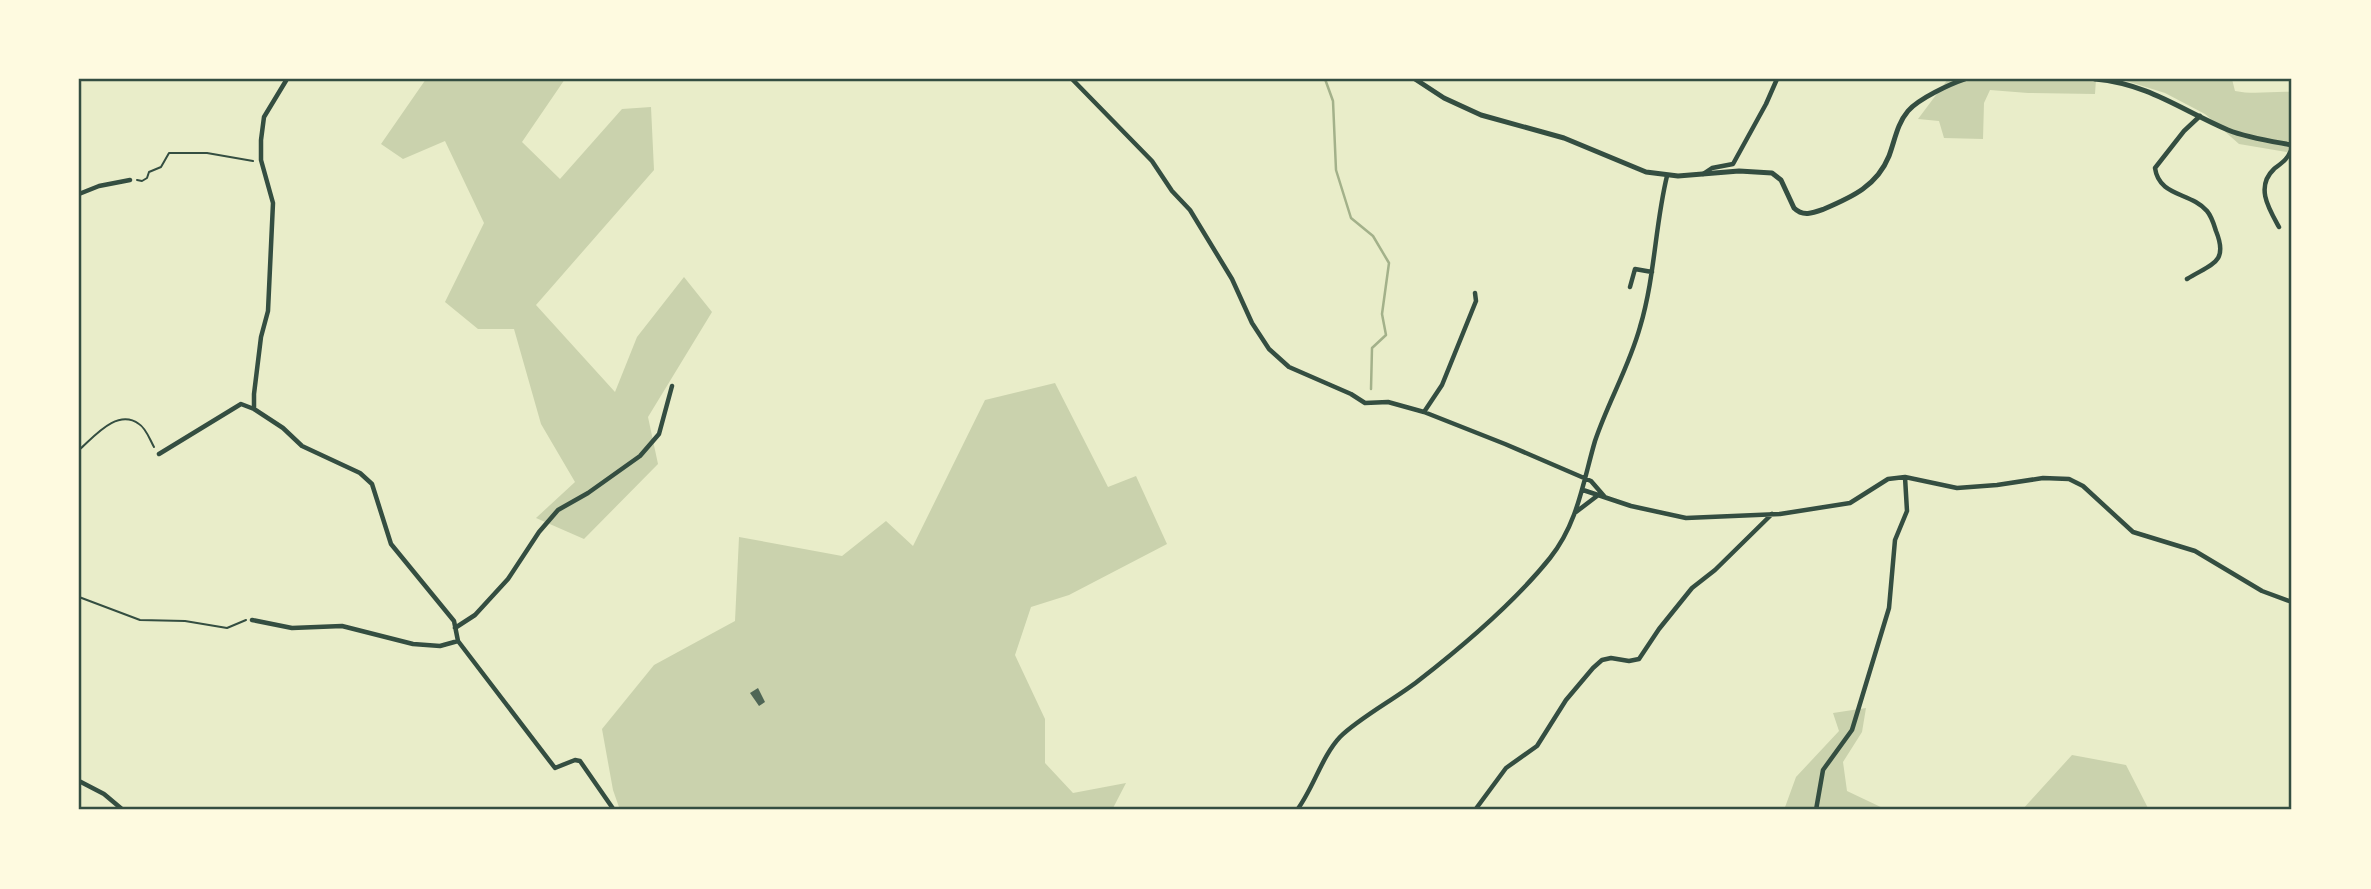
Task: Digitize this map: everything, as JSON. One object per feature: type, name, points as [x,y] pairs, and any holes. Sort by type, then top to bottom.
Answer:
[{"type":"street","points":[[254,409],[261,337],[268,311],[273,203],[261,160],[264,117],[287,79]]},
{"type":"street","points":[[1072,79],[1152,161],[1172,191],[1190,210],[1232,279],[1252,323],[1269,349],[1289,367],[1351,394],[1365,403],[1388,402],[1424,412],[1586,478],[1605,498]]},
{"type":"street","points":[[1415,79],[1444,98],[1481,115],[1564,138],[1638,170],[1667,176],[1760,171],[1772,173],[1781,180],[1791,204],[1798,212],[1808,214],[1857,193],[1873,182],[1884,167],[1898,126],[1908,111],[1921,101],[1965,79]]},
{"type":"street","points":[[1702,174],[1712,168],[1733,164],[1766,104],[1776,79]]},
{"type":"street","points":[[2095,79],[2136,86],[2249,137],[2292,146],[2289,158],[2272,172],[2266,181],[2264,193],[2267,206],[2279,227]]},
{"type":"street","points":[[2187,279],[2218,260],[2222,253],[2221,244],[2209,213],[2200,205],[2163,186],[2156,179],[2155,168],[2184,131],[2200,116]]},
{"type":"street","points":[[1297,810],[1340,738],[1418,681],[1460,646],[1551,558],[1570,528],[1600,427],[1633,351],[1647,300],[1667,176]]},
{"type":"street","points":[[79,194],[99,186],[130,180]]},
{"type":"street","points":[[1630,287],[1635,269],[1652,272]]},
{"type":"street","points":[[1424,412],[1442,385],[1476,301],[1475,293]]},
{"type":"street","points":[[455,628],[475,615],[508,579],[539,532],[558,510],[588,493],[640,456],[659,434],[672,386]]},
{"type":"street","points":[[159,454],[241,404],[254,409],[283,428],[302,446],[360,473],[372,484],[391,544],[454,621],[458,641],[549,762],[555,768],[575,760],[580,761],[614,810]]},
{"type":"street","points":[[1583,490],[1631,506],[1686,518],[1773,513],[1850,503],[1888,479],[1905,477],[1958,488],[2043,478],[2069,479],[2083,486],[2133,532],[2194,551],[2262,591],[2292,601]]},
{"type":"street","points":[[1816,810],[1824,770],[1852,730],[1889,608],[1895,540],[1907,511],[1905,477]]},
{"type":"street","points":[[1576,512],[1597,495]]},
{"type":"street","points":[[1475,810],[1506,768],[1537,746],[1566,700],[1593,668],[1602,660],[1611,657],[1629,661],[1639,659],[1692,588],[1715,570],[1773,513]]},
{"type":"street","points":[[252,620],[292,628],[341,626],[413,644],[440,646],[458,641]]},
{"type":"street","points":[[79,781],[104,794],[123,810]]},
{"type":"path","points":[[130,180],[142,181],[147,178],[149,172],[161,167],[169,153],[206,153],[247,161],[261,160]]},
{"type":"path","points":[[79,450],[111,422],[126,418],[141,424],[159,454]]},
{"type":"path","points":[[79,597],[139,620],[185,621],[227,628],[252,620]]},
{"type":"green space","points":[[426,79],[565,79],[522,142],[560,179],[622,109],[651,107],[654,170],[536,305],[615,392],[637,337],[684,277],[712,312],[648,417],[658,464],[584,539],[536,518],[575,482],[541,424],[514,329],[478,329],[445,302],[484,223],[445,141],[403,159],[381,144]]},
{"type":"green space","points":[[1948,79],[2096,79],[2095,94],[1990,90],[1984,103],[1983,139],[1944,138],[1939,121],[1918,119]]},
{"type":"green space","points":[[2120,79],[2232,79],[2235,91],[2292,92],[2292,153],[2239,144],[2205,114],[2165,93]]},
{"type":"green space","points":[[1055,383],[1108,487],[1136,476],[1167,544],[1069,595],[1031,607],[1015,655],[1045,719],[1045,763],[1073,793],[1126,783],[1112,810],[620,810],[613,790],[602,729],[654,665],[735,621],[739,537],[842,556],[886,521],[913,546],[985,400]]},
{"type":"green space","points":[[1866,708],[1862,732],[1843,762],[1847,791],[1887,810],[1784,810],[1796,777],[1839,731],[1833,713]]},
{"type":"green space","points":[[2072,755],[2126,765],[2149,810],[2022,810]]},
{"type":"building","points":[[758,688],[765,702],[759,706],[750,693]]},
{"type":"waterway","points":[[1325,79],[1333,101],[1336,170],[1351,218],[1373,236],[1389,263],[1382,314],[1386,335],[1372,348],[1371,389]]}]
